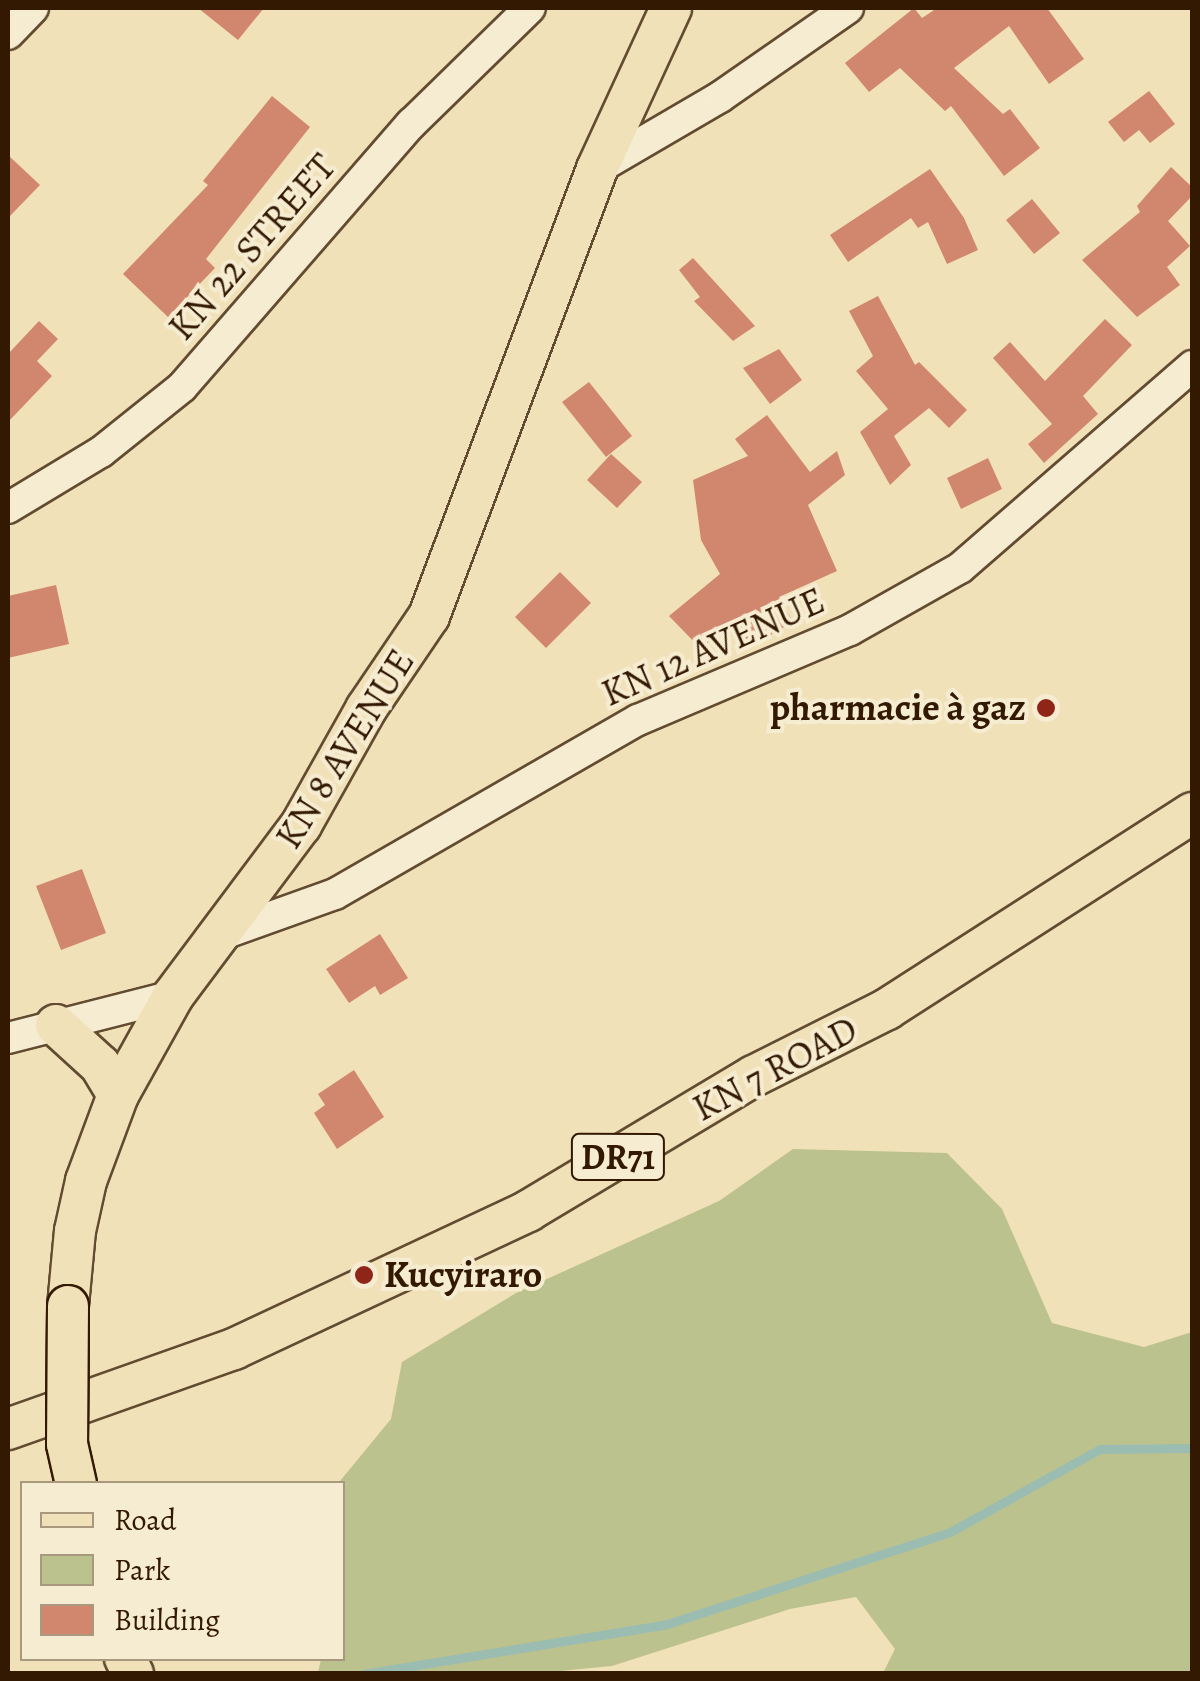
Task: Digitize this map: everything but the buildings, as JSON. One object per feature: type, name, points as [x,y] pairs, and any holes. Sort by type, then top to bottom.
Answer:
[{"type":"main road","name":"KN 8 AVENUE","points":[[75,1481],[67,1444],[68,1306],[75,1231],[86,1180],[118,1096],[173,996],[302,825],[366,709],[429,616],[597,168],[671,8]]},
{"type":"main road","name":"KN 7 ROAD","points":[[8,1430],[234,1349],[528,1211],[754,1076],[887,1009],[1192,813]]},
{"type":"main road","points":[[56,1024],[100,1065],[118,1096]]},
{"type":"street","points":[[8,34],[33,8]]},
{"type":"street","name":"KN 22 STREET","points":[[8,508],[101,452],[182,387],[410,124],[530,8]]},
{"type":"street","points":[[597,168],[720,97],[848,8]]},
{"type":"street","name":"KN 12 AVENUE","points":[[223,934],[335,894],[638,720],[850,630],[960,568],[1192,366]]},
{"type":"street","points":[[8,1038],[173,996]]},
{"type":"green space","points":[[793,1149],[947,1153],[1002,1209],[1052,1323],[1144,1347],[1192,1332],[1192,1673],[883,1673],[895,1649],[856,1597],[790,1609],[612,1666],[529,1674],[318,1673],[321,1661],[345,1661],[345,1481],[340,1481],[391,1419],[402,1362],[516,1293],[719,1201]]},
{"type":"waterway","points":[[363,1674],[667,1624],[950,1532],[1100,1449],[1192,1448]]},
{"type":"place","name":"pharmacie à gaz","points":[[1046,708]]},
{"type":"place","name":"Kucyiraro","points":[[364,1275]]}]
